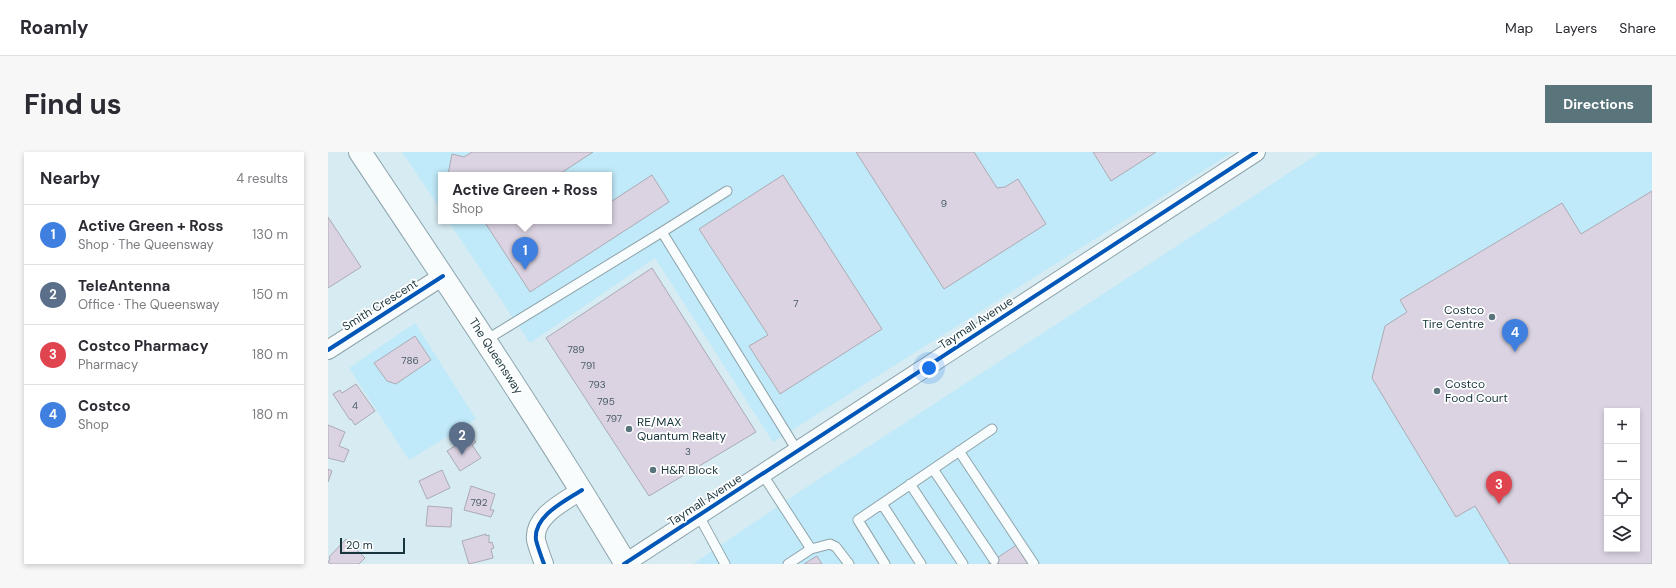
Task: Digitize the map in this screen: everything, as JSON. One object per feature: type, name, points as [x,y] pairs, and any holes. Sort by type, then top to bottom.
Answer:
[{"type":"main road","name":"The Queensway","points":[[360,152],[486,340],[582,490],[625,564]]},
{"type":"street","name":"Taymall Avenue","points":[[625,564],[1256,152]]},
{"type":"street","name":"Smith Crescent","points":[[328,350],[443,276]]},
{"type":"street","points":[[544,564],[536,540],[537,530],[546,514],[582,490]]},
{"type":"lane","points":[[486,340],[727,191]]},
{"type":"lane","points":[[662,232],[798,452]]},
{"type":"lane","points":[[885,564],[858,520],[992,429]]},
{"type":"lane","points":[[959,451],[1034,564]]},
{"type":"lane","points":[[933,469],[994,560]]},
{"type":"lane","points":[[763,475],[811,550]]},
{"type":"lane","points":[[910,484],[963,564]]},
{"type":"lane","points":[[882,504],[921,564]]},
{"type":"lane","points":[[699,516],[725,564]]},
{"type":"lane","points":[[788,564],[811,550],[830,544],[836,547],[849,564]]},
{"type":"shaded area","points":[[402,152],[1233,152],[773,442],[655,258],[530,343],[450,224],[612,224],[612,172],[438,172],[438,206]]},
{"type":"shaded area","points":[[1321,152],[1652,152],[1652,564],[693,564],[805,488]]},
{"type":"shaded area","points":[[415,323],[476,419],[409,460],[349,368]]},
{"type":"building","points":[[472,152],[593,152],[563,172],[449,172],[452,154],[464,157]]},
{"type":"building","points":[[856,152],[974,152],[997,188],[1005,187],[1018,179],[1046,224],[944,289]]},
{"type":"building","points":[[1093,152],[1156,152],[1111,181]]},
{"type":"building","points":[[652,175],[669,202],[530,292],[486,224],[612,224],[612,201]]},
{"type":"building","points":[[783,175],[882,329],[780,394],[749,346],[768,335],[699,229]]},
{"type":"building","points":[[1652,191],[1652,564],[1510,564],[1475,506],[1456,517],[1372,378],[1385,326],[1407,312],[1400,300],[1562,203],[1581,234]]},
{"type":"building","points":[[328,217],[361,267],[328,288]]},
{"type":"building","points":[[652,268],[756,432],[649,496],[546,338]]},
{"type":"building","points":[[415,336],[431,360],[396,384],[387,381],[374,363]]},
{"type":"building","points":[[356,384],[375,411],[355,425],[333,394],[340,390],[342,393]]},
{"type":"building","points":[[328,425],[345,432],[339,446],[349,450],[344,462],[328,458]]},
{"type":"building","points":[[471,436],[476,442],[472,445],[481,458],[460,471],[447,451]]},
{"type":"building","points":[[328,469],[332,471],[328,482]]},
{"type":"building","points":[[442,470],[450,488],[427,499],[419,481]]},
{"type":"building","points":[[471,486],[495,494],[490,510],[494,510],[491,517],[464,510]]},
{"type":"building","points":[[428,506],[452,508],[451,527],[426,526]]},
{"type":"building","points":[[486,534],[486,536],[489,535],[489,543],[492,542],[494,548],[491,549],[493,558],[469,564],[462,541]]},
{"type":"building","points":[[346,539],[365,558],[359,564],[331,564],[328,562],[330,559],[329,557]]},
{"type":"building","points":[[1018,544],[1031,564],[988,564]]},
{"type":"building","points":[[817,556],[822,564],[804,564]]},
{"type":"cycle path","points":[[624,564],[1256,152]]},
{"type":"cycle path","points":[[328,350],[443,276]]},
{"type":"cycle path","points":[[544,564],[536,540],[536,531],[545,517],[552,510],[582,490]]},
{"type":"place","name":"Active Green + Ross","points":[[525,270]]},
{"type":"place","name":"Costco Tire Centre","points":[[1492,317]]},
{"type":"place","name":"Costco","points":[[1515,352]]},
{"type":"place","name":"Costco Food Court","points":[[1437,391]]},
{"type":"place","name":"RE/MAX Quantum Realty","points":[[629,429]]},
{"type":"place","name":"TeleAntenna","points":[[462,455]]},
{"type":"place","name":"H&R Block","points":[[653,470]]},
{"type":"place","name":"Costco Pharmacy","points":[[1499,504]]}]
